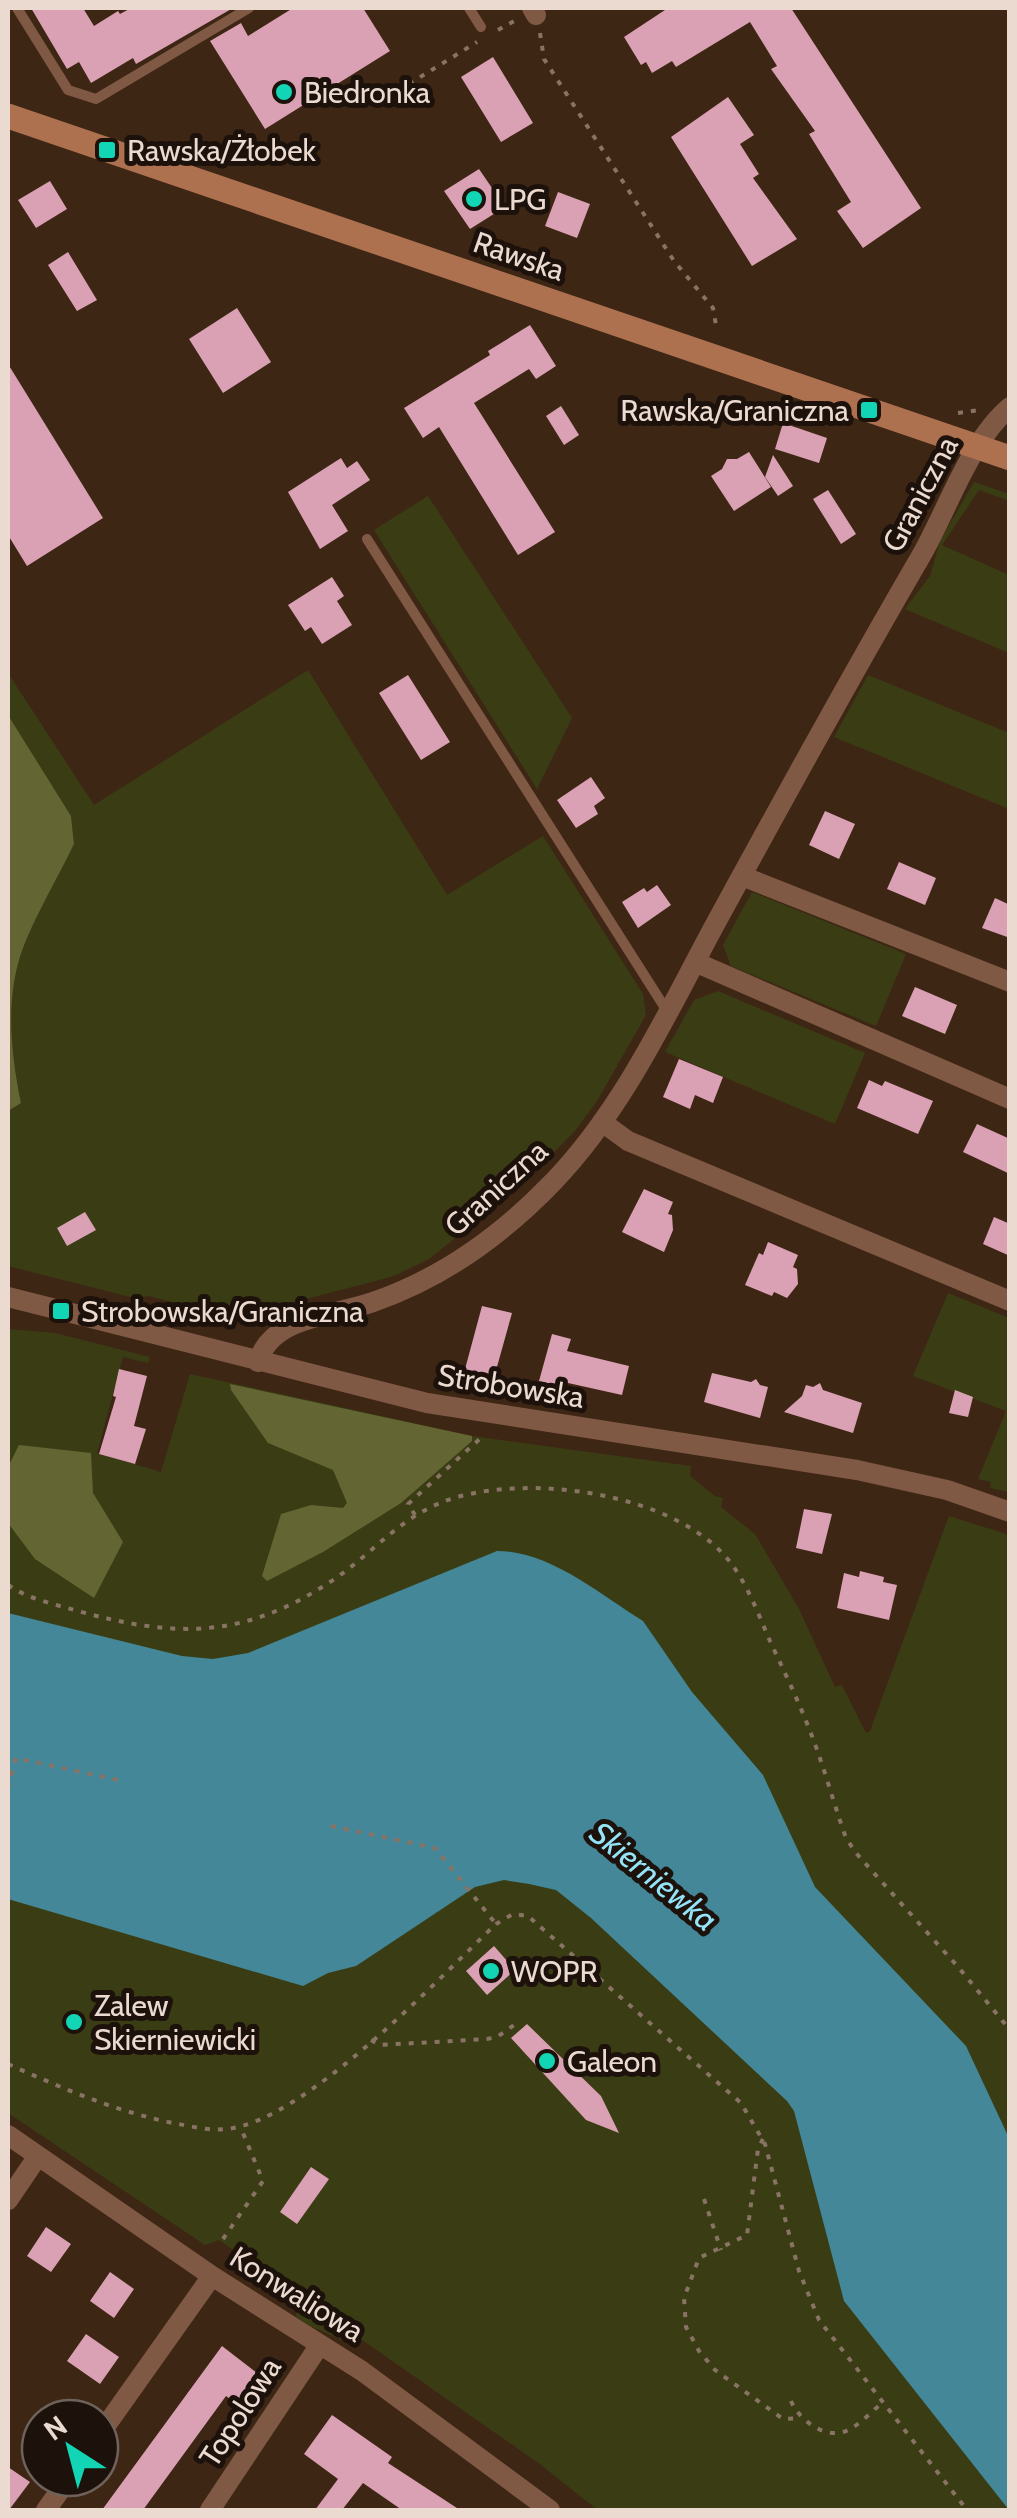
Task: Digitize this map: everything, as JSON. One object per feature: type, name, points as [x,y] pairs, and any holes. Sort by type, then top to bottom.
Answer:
[{"type":"street","name":"Rawska","points":[[8,116],[1010,458]]},
{"type":"street","name":"Graniczna","points":[[258,1362],[268,1342],[292,1325],[393,1295],[435,1276],[476,1250],[554,1181],[602,1122],[668,1012],[978,447],[996,418],[1010,407]]},
{"type":"street","points":[[742,876],[1010,982]]},
{"type":"street","points":[[695,962],[1010,1099]]},
{"type":"street","points":[[602,1122],[628,1141],[1010,1302]]},
{"type":"street","name":"Strobowska","points":[[8,1297],[376,1392],[495,1415],[857,1470],[946,1490],[1010,1512]]},
{"type":"street","name":"Konwaliowa","points":[[8,2136],[212,2276],[362,2370],[550,2510]]},
{"type":"street","points":[[8,2200],[38,2156]]},
{"type":"street","points":[[120,2406],[212,2276]]},
{"type":"street","name":"Topolowa","points":[[210,2510],[319,2346]]},
{"type":"lane","points":[[17,8],[68,90],[96,99],[249,8]]},
{"type":"lane","points":[[469,8],[481,27]]},
{"type":"lane","points":[[368,540],[668,1012]]},
{"type":"path","points":[[496,31],[539,10],[544,60],[674,261],[713,308],[719,341]]},
{"type":"path","points":[[409,84],[482,40]]},
{"type":"path","points":[[415,1514],[408,1504],[490,1429],[495,1415]]},
{"type":"path","points":[[8,1584],[28,1596],[115,1621],[178,1631],[219,1628],[268,1614],[332,1582],[415,1514],[441,1502],[493,1490],[582,1494],[646,1504],[718,1548],[742,1581],[810,1730],[846,1838],[1010,2030]]},
{"type":"path","points":[[8,1788],[16,1758],[123,1781]]},
{"type":"path","points":[[331,1826],[436,1848],[496,1924]]},
{"type":"path","points":[[8,2064],[123,2112],[205,2129],[240,2126],[274,2115],[414,2004],[496,1924],[506,1916],[521,1914],[542,1925],[741,2103],[762,2139],[813,2308],[827,2332],[967,2510]]},
{"type":"path","points":[[371,2040],[380,2045],[487,2039],[498,2037],[514,2025]]},
{"type":"path","points":[[223,2239],[264,2181],[240,2126]]},
{"type":"path","points":[[762,2139],[747,2235],[699,2258],[687,2284],[684,2314],[692,2340],[715,2370],[773,2412],[789,2421],[800,2418]]},
{"type":"path","points":[[704,2199],[720,2248]]},
{"type":"path","points":[[791,2400],[800,2418],[828,2432],[840,2433],[882,2403]]},
{"type":"green space","points":[[974,482],[1009,494],[1009,501],[979,490],[942,545],[1009,575],[1009,653],[905,609],[930,576],[940,541]]},
{"type":"green space","points":[[428,496],[572,718],[537,789],[374,530]]},
{"type":"green space","points":[[308,670],[447,895],[543,836],[643,994],[646,1015],[597,1101],[575,1131],[517,1189],[429,1259],[394,1276],[234,1318],[8,1266],[8,1111],[21,1102],[12,1033],[14,981],[43,903],[74,844],[71,816],[8,715],[8,673],[94,805]]},
{"type":"green space","points":[[868,675],[1009,733],[1009,809],[834,737]]},
{"type":"green space","points":[[8,715],[71,816],[74,844],[35,920],[18,964],[12,998],[12,1034],[21,1103],[8,1111]]},
{"type":"green space","points":[[752,892],[906,954],[876,1026],[731,966],[723,945]]},
{"type":"green space","points":[[718,991],[865,1053],[835,1124],[665,1052],[694,1000]]},
{"type":"green space","points":[[948,1293],[1009,1318],[1009,1492],[990,1488],[991,1482],[978,1479],[1006,1411],[913,1376]]},
{"type":"green space","points":[[8,1329],[55,1333],[150,1357],[148,1363],[123,1357],[97,1453],[161,1472],[190,1374],[472,1436],[691,1466],[690,1476],[723,1498],[721,1507],[755,1534],[799,1609],[835,1687],[842,1685],[866,1733],[870,1731],[949,1516],[1009,1535],[1009,2510],[598,2510],[537,2462],[219,2240],[205,2245],[8,2113]]},
{"type":"green space","points":[[230,1384],[472,1436],[472,1441],[401,1503],[323,1552],[267,1581],[262,1576],[281,1514],[311,1505],[343,1508],[347,1503],[333,1470],[268,1443]]},
{"type":"green space","points":[[19,1445],[91,1453],[93,1493],[123,1542],[94,1598],[35,1559],[8,1523],[8,1467]]},
{"type":"green space","points":[[303,2305],[351,2338],[358,2347],[295,2316]]},
{"type":"water","name":"Zalew Skierniewicki","points":[[497,1551],[517,1553],[555,1566],[643,1621],[692,1692],[763,1775],[815,1887],[966,2046],[1009,2138],[1009,2510],[844,2301],[794,2111],[787,2101],[556,1890],[504,1880],[475,1887],[356,1966],[328,1973],[303,1986],[8,1899],[8,1613],[182,1656],[213,1659],[248,1653]]},
{"type":"building","points":[[31,8],[83,8],[94,26],[131,8],[233,8],[136,64],[133,58],[91,83],[79,62],[67,69]]},
{"type":"building","name":"Biedronka","points":[[293,8],[363,8],[390,51],[265,129],[210,41],[241,23],[248,36]]},
{"type":"building","points":[[668,8],[791,8],[921,208],[863,248],[837,211],[851,202],[809,134],[815,131],[771,69],[777,66],[750,22],[676,67],[672,61],[652,73],[646,62],[641,65],[624,37]]},
{"type":"building","points":[[493,57],[533,123],[501,142],[461,77]]},
{"type":"building","points":[[728,97],[754,135],[740,144],[759,174],[753,178],[797,239],[752,266],[671,137]]},
{"type":"building","name":"LPG","points":[[479,169],[505,207],[470,229],[444,191]]},
{"type":"building","points":[[50,181],[67,209],[36,228],[18,200]]},
{"type":"building","points":[[558,192],[590,204],[577,238],[545,226]]},
{"type":"building","points":[[68,252],[97,300],[77,311],[48,265]]},
{"type":"building","points":[[237,308],[271,362],[223,393],[189,339]]},
{"type":"building","points":[[530,325],[556,366],[536,379],[529,369],[474,403],[555,532],[518,555],[439,427],[423,438],[404,408],[490,355],[488,351]]},
{"type":"building","points":[[8,364],[103,518],[27,566],[8,535]]},
{"type":"building","points":[[561,406],[579,435],[564,445],[546,416]]},
{"type":"building","points":[[783,423],[827,438],[819,463],[775,449]]},
{"type":"building","points":[[749,452],[771,487],[734,511],[711,476],[722,469],[727,459],[737,459]]},
{"type":"building","points":[[773,455],[793,486],[778,496],[765,477]]},
{"type":"building","points":[[341,458],[347,468],[357,461],[370,480],[332,505],[348,531],[320,549],[288,492]]},
{"type":"building","points":[[828,490],[856,534],[841,544],[813,499]]},
{"type":"building","points":[[332,577],[344,596],[337,601],[352,625],[322,644],[311,627],[305,631],[288,605]]},
{"type":"building","points":[[408,675],[450,742],[421,760],[379,693]]},
{"type":"building","points":[[591,777],[605,798],[594,806],[598,814],[576,828],[557,800]]},
{"type":"building","points":[[825,811],[855,824],[839,859],[809,845]]},
{"type":"building","points":[[899,862],[936,878],[925,905],[887,889]]},
{"type":"building","points":[[657,885],[671,905],[638,928],[622,902]]},
{"type":"building","points":[[995,898],[1010,905],[1010,938],[982,928]]},
{"type":"building","points":[[915,987],[957,1005],[945,1034],[902,1016]]},
{"type":"building","points":[[679,1059],[723,1077],[713,1103],[695,1095],[690,1109],[663,1097]]},
{"type":"building","points":[[869,1080],[882,1086],[885,1081],[933,1101],[918,1134],[857,1108]]},
{"type":"building","points":[[977,1124],[1010,1139],[1010,1174],[963,1152]]},
{"type":"building","points":[[644,1189],[673,1202],[668,1214],[672,1215],[673,1230],[664,1252],[622,1232]]},
{"type":"building","points":[[85,1212],[96,1230],[67,1246],[57,1228]]},
{"type":"building","points":[[994,1217],[1010,1224],[1010,1256],[983,1244]]},
{"type":"building","points":[[768,1242],[798,1255],[793,1267],[797,1269],[798,1284],[787,1298],[745,1285]]},
{"type":"building","points":[[482,1306],[512,1313],[490,1392],[461,1384]]},
{"type":"building","points":[[552,1334],[571,1339],[567,1351],[629,1366],[622,1395],[559,1381],[558,1386],[539,1381]]},
{"type":"building","points":[[119,1369],[147,1376],[134,1426],[146,1429],[135,1464],[99,1454],[116,1397],[113,1396]]},
{"type":"building","points":[[712,1373],[751,1382],[756,1379],[768,1387],[760,1418],[704,1402]]},
{"type":"building","points":[[820,1383],[823,1390],[862,1403],[853,1433],[784,1412],[802,1396],[806,1385]]},
{"type":"building","points":[[955,1390],[973,1397],[968,1417],[949,1413]]},
{"type":"building","points":[[804,1509],[832,1514],[822,1554],[796,1548]]},
{"type":"building","points":[[860,1571],[897,1585],[889,1620],[837,1608],[844,1573],[859,1577]]},
{"type":"building","name":"WOPR","points":[[494,1946],[515,1970],[487,1995],[466,1971]]},
{"type":"building","name":"Galeon","points":[[527,2024],[601,2096],[619,2133],[586,2120],[511,2038]]},
{"type":"building","points":[[311,2167],[329,2179],[297,2224],[280,2212]]},
{"type":"building","points":[[46,2227],[71,2244],[51,2272],[27,2256]]},
{"type":"building","points":[[110,2272],[134,2289],[114,2318],[90,2301]]},
{"type":"building","points":[[86,2334],[119,2357],[100,2384],[67,2361]]},
{"type":"building","points":[[222,2346],[261,2376],[240,2406],[226,2396],[143,2510],[102,2510],[111,2498],[120,2498],[120,2485]]},
{"type":"building","points":[[332,2415],[392,2457],[388,2463],[460,2510],[402,2510],[363,2483],[342,2510],[315,2510],[338,2479],[304,2454]]},
{"type":"building","points":[[8,2467],[20,2475],[20,2495],[8,2510]]},
{"type":"place","name":"Biedronka","points":[[284,92]]},
{"type":"place","name":"Rawska/Żłobek","points":[[107,150]]},
{"type":"place","name":"LPG","points":[[474,199]]},
{"type":"place","name":"Rawska/Graniczna","points":[[869,410]]},
{"type":"place","name":"Strobowska/Graniczna","points":[[61,1311]]},
{"type":"place","name":"WOPR","points":[[491,1971]]},
{"type":"place","name":"Zalew Skierniewicki","points":[[74,2022]]},
{"type":"place","name":"Galeon","points":[[547,2061]]},
{"type":"water label","name":"Skierniewka","points":[[654,1876]]}]
